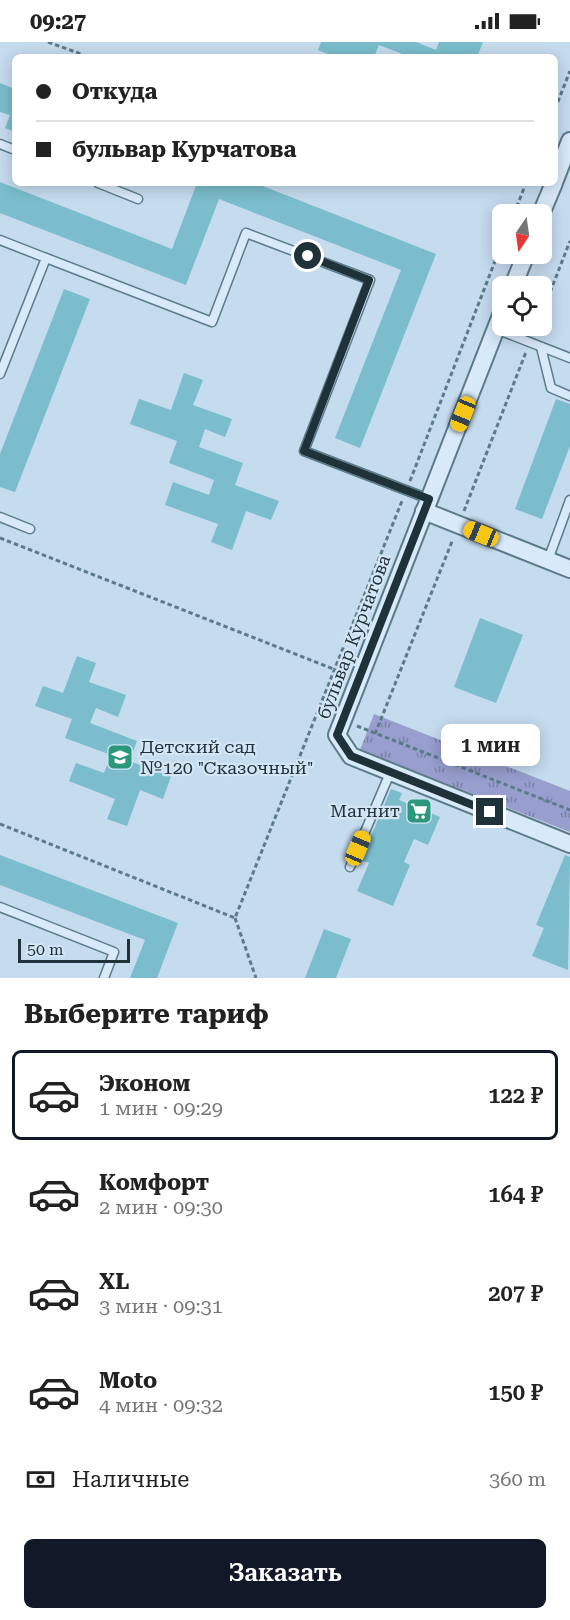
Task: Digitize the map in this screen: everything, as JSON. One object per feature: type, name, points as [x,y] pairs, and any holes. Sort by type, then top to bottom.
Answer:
[{"type":"street","points":[[558,171],[570,141]]},
{"type":"street","points":[[545,204],[552,186]]},
{"type":"street","name":"бульвар Курчатова","points":[[493,336],[337,735],[351,756],[570,844]]},
{"type":"street","points":[[427,505],[459,525],[570,569]]},
{"type":"lane","points":[[106,186],[138,199]]},
{"type":"lane","points":[[0,240],[212,322],[246,233],[369,280],[304,451],[406,490],[427,505]]},
{"type":"lane","points":[[0,374],[46,258]]},
{"type":"lane","points":[[513,336],[570,358]]},
{"type":"lane","points":[[541,347],[551,388],[570,396]]},
{"type":"lane","points":[[548,560],[570,501]]},
{"type":"lane","points":[[0,517],[30,529]]},
{"type":"lane","points":[[350,867],[390,773]]},
{"type":"lane","points":[[0,907],[114,952],[104,978]]},
{"type":"path","points":[[48,42],[81,54]]},
{"type":"path","points":[[558,101],[570,70]]},
{"type":"path","points":[[518,204],[525,186]]},
{"type":"path","points":[[552,288],[570,241]]},
{"type":"path","points":[[256,978],[235,918],[336,670],[494,264]]},
{"type":"path","points":[[375,734],[530,343]]},
{"type":"path","points":[[0,538],[336,670]]},
{"type":"path","points":[[319,711],[570,810]]},
{"type":"path","points":[[0,824],[235,918]]},
{"type":"green space","points":[[374,714],[570,791],[570,832],[360,750]]},
{"type":"building","points":[[321,42],[416,42],[436,50],[439,42],[483,42],[478,54],[402,54],[379,45],[375,54],[328,54],[318,50]]},
{"type":"building","points":[[0,83],[12,88],[12,131],[5,128],[10,115],[0,112]]},
{"type":"building","points":[[0,182],[172,249],[196,186],[263,186],[436,254],[360,448],[335,438],[401,270],[219,199],[186,285],[0,213]]},
{"type":"building","points":[[64,289],[90,299],[15,492],[0,487],[0,454]]},
{"type":"building","points":[[184,373],[203,380],[193,405],[232,419],[225,437],[205,429],[199,447],[243,463],[235,485],[279,501],[271,520],[246,511],[232,550],[211,542],[218,524],[165,505],[173,482],[209,495],[214,480],[169,463],[177,441],[130,424],[139,399],[171,410]]},
{"type":"building","points":[[556,399],[570,404],[570,446],[542,519],[515,509]]},
{"type":"building","points":[[480,618],[523,635],[496,703],[454,687]]},
{"type":"building","points":[[77,656],[96,663],[89,682],[126,695],[118,717],[96,708],[90,723],[137,741],[129,761],[171,776],[163,799],[140,790],[127,826],[107,819],[115,799],[69,781],[76,763],[104,773],[111,755],[65,738],[72,719],[35,706],[43,686],[63,693]]},
{"type":"building","points":[[391,789],[402,793],[399,800],[440,817],[428,845],[414,839],[404,862],[410,865],[393,906],[357,891],[369,863],[361,860]]},
{"type":"building","points":[[0,855],[178,923],[157,978],[130,978],[145,940],[0,885]]},
{"type":"building","points":[[565,855],[570,857],[568,970],[532,956],[544,928],[536,925]]},
{"type":"building","points":[[324,929],[351,939],[336,978],[305,978]]},
{"type":"place","name":"Детский сад №120 \"Сказочный\"","points":[[120,757]]},
{"type":"place","name":"Магнит","points":[[419,811]]},
{"type":"route","points":[[308,256],[369,280],[304,451],[429,499],[337,735],[351,756],[490,812]]}]
